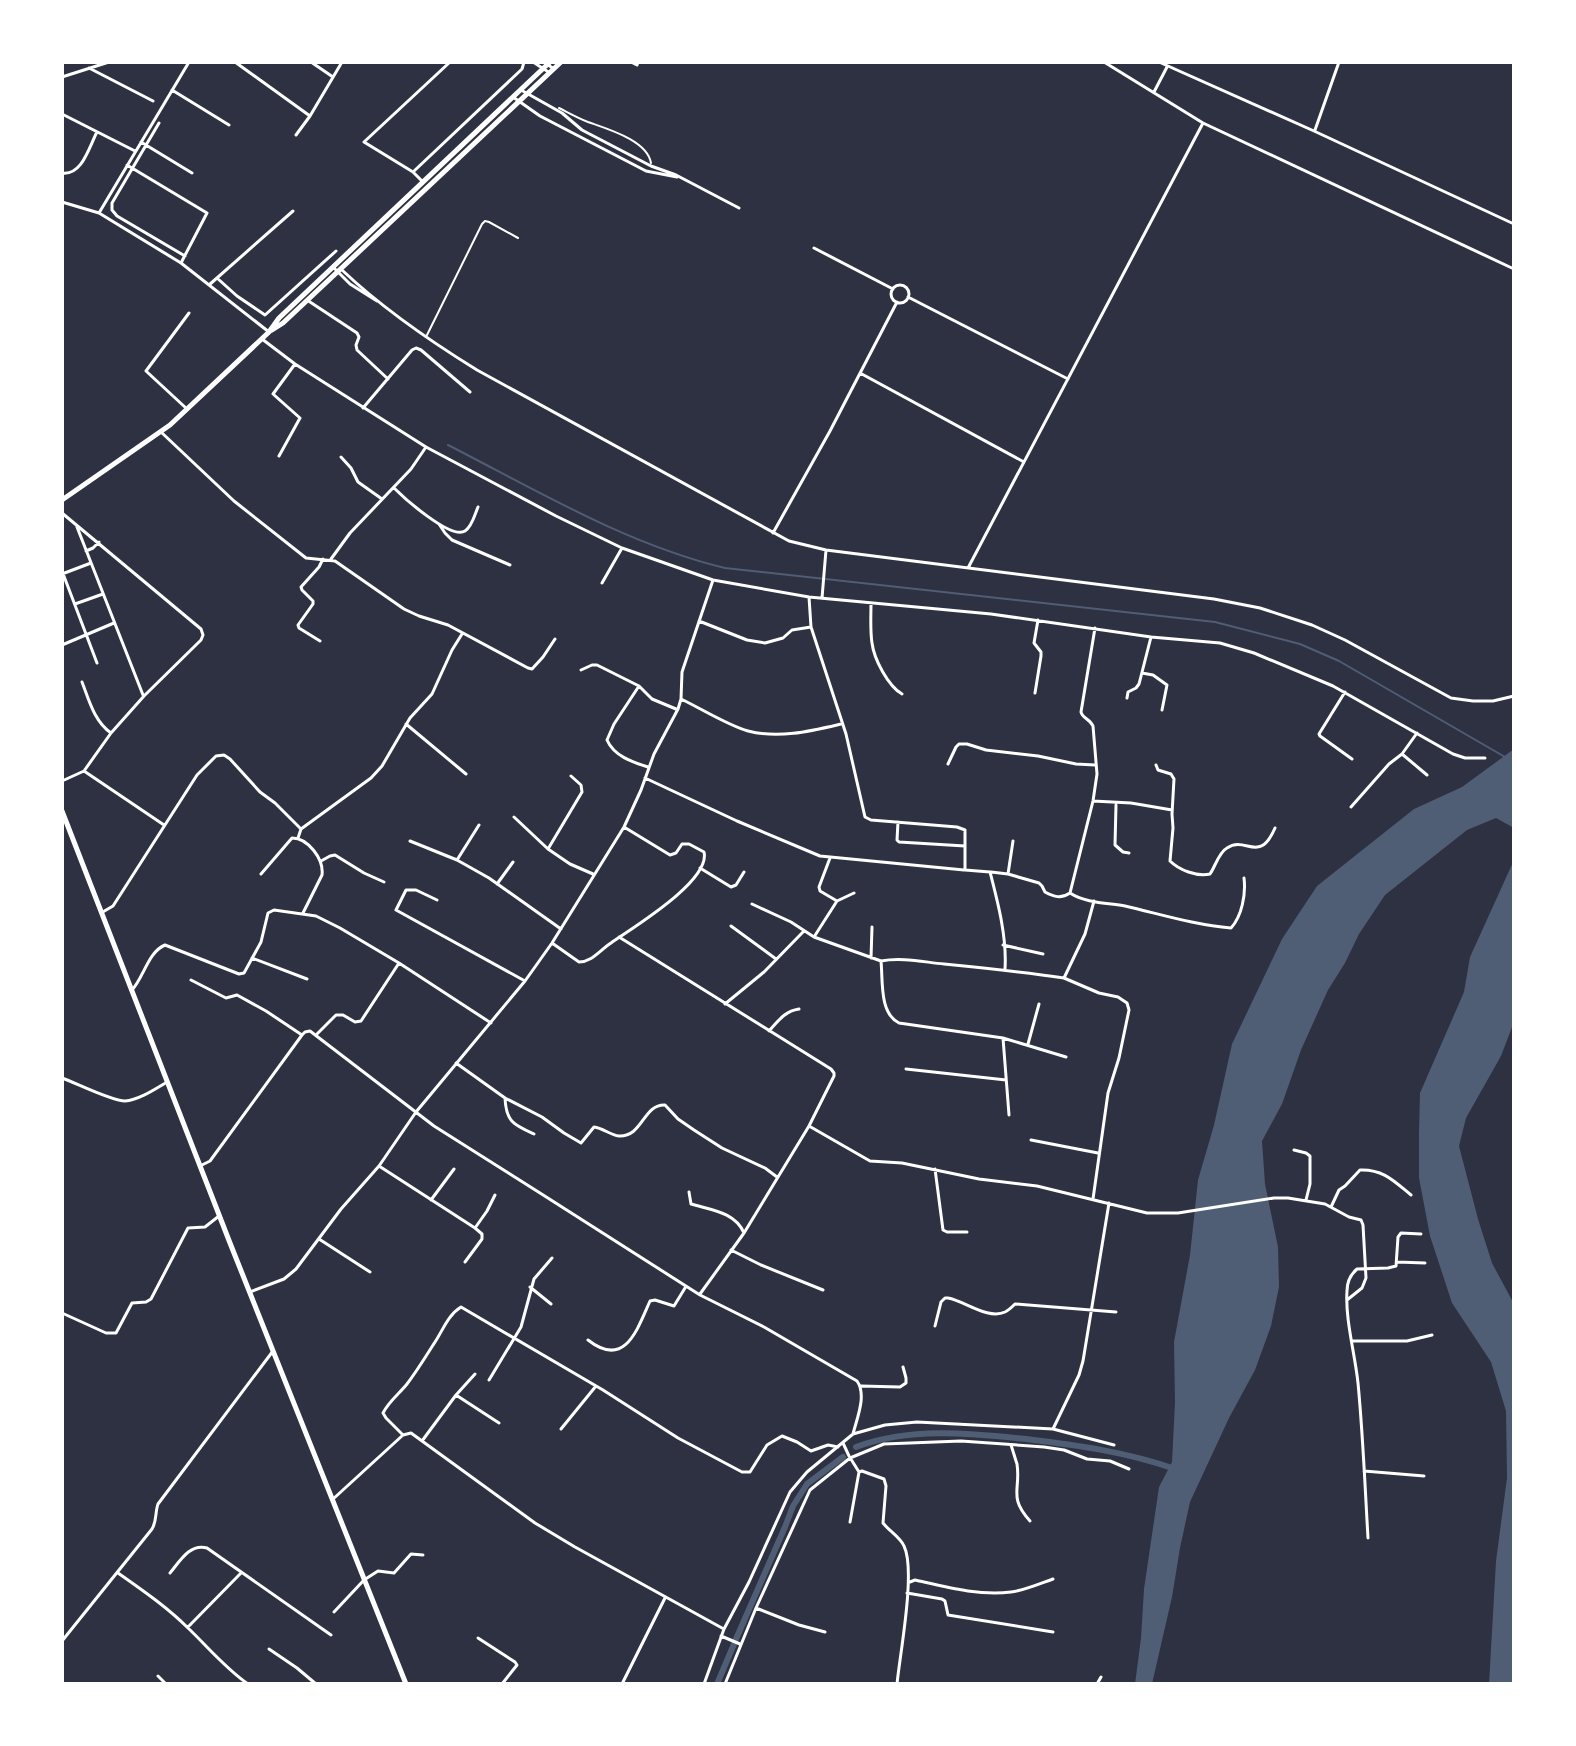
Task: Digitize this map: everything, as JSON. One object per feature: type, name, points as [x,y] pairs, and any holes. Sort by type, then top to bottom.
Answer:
[{"type":"main road","points":[[269,332],[279,318],[321,278],[337,268],[561,62]]},
{"type":"main road","points":[[62,500],[161,432],[262,338],[283,323],[546,64]]},
{"type":"main road","points":[[62,811],[219,1216],[406,1684]]},
{"type":"street","points":[[62,77],[109,62]]},
{"type":"street","points":[[101,214],[189,62]]},
{"type":"street","points":[[235,62],[310,116]]},
{"type":"street","points":[[311,62],[333,77]]},
{"type":"street","points":[[296,135],[342,62]]},
{"type":"street","points":[[423,182],[413,172],[364,142],[450,62]]},
{"type":"street","points":[[413,172],[522,69],[524,62]]},
{"type":"street","points":[[533,62],[546,64],[552,71]]},
{"type":"street","points":[[631,62],[638,64]]},
{"type":"street","points":[[1104,62],[1203,123],[1514,269]]},
{"type":"street","points":[[1159,62],[1514,224]]},
{"type":"street","points":[[1314,131],[1339,62]]},
{"type":"street","points":[[1154,92],[1167,66]]},
{"type":"street","points":[[89,68],[153,101]]},
{"type":"street","points":[[172,90],[229,125]]},
{"type":"street","points":[[521,90],[562,113],[582,130],[739,208]]},
{"type":"street","points":[[513,97],[540,116],[646,171],[681,178]]},
{"type":"street","points":[[62,114],[135,151]]},
{"type":"street","points":[[159,123],[112,203],[112,210],[117,216],[185,256]]},
{"type":"street","points":[[968,568],[1203,123]]},
{"type":"street","points":[[62,173],[71,174],[79,167],[97,132]]},
{"type":"street","points":[[141,142],[192,173]]},
{"type":"street","points":[[127,165],[207,213],[181,263]]},
{"type":"street","points":[[62,202],[101,214],[181,263],[269,332]]},
{"type":"street","points":[[101,214],[112,210]]},
{"type":"street","points":[[209,285],[293,211]]},
{"type":"street","points":[[814,248],[893,289]]},
{"type":"street","points":[[217,278],[265,315],[336,251]]},
{"type":"street","points":[[337,268],[477,370],[800,545],[1214,599],[1260,608],[1312,625],[1345,640],[1451,698],[1493,701],[1514,696]]},
{"type":"street","points":[[315,270],[321,278]]},
{"type":"street","points":[[897,302],[891,295],[893,289],[900,285],[908,291],[908,297]]},
{"type":"street","points":[[908,297],[1068,379]]},
{"type":"street","points":[[897,302],[908,297]]},
{"type":"street","points":[[307,300],[357,333],[357,350],[388,379]]},
{"type":"street","points":[[773,533],[897,302]]},
{"type":"street","points":[[187,409],[146,371],[189,313]]},
{"type":"street","points":[[262,338],[295,364],[426,447],[622,548],[713,580],[809,597],[991,614],[1151,637],[1220,643],[1254,653],[1345,692],[1453,754],[1465,758],[1485,758]]},
{"type":"street","points":[[363,408],[412,350],[419,349],[470,392]]},
{"type":"street","points":[[279,456],[300,418],[274,397],[273,392],[295,364]]},
{"type":"street","points":[[860,373],[1024,462]]},
{"type":"street","points":[[161,432],[234,501],[306,558],[331,559],[404,609],[448,625],[532,669],[555,639]]},
{"type":"street","points":[[331,559],[350,533],[411,469],[426,447]]},
{"type":"street","points":[[341,457],[358,482],[382,499]]},
{"type":"street","points":[[394,488],[439,524],[455,532],[464,532],[478,507]]},
{"type":"street","points":[[62,513],[203,631],[201,640],[144,696],[111,733],[84,771],[62,781]]},
{"type":"street","points":[[75,524],[144,696]]},
{"type":"street","points":[[439,524],[452,540],[510,565]]},
{"type":"street","points":[[86,551],[99,542]]},
{"type":"street","points":[[602,583],[622,548]]},
{"type":"street","points":[[822,598],[826,550]]},
{"type":"street","points":[[320,641],[303,632],[298,625],[313,604],[301,587],[323,559]]},
{"type":"street","points":[[91,563],[62,573],[97,663]]},
{"type":"street","points":[[249,1292],[284,1279],[296,1269],[341,1209],[379,1166],[416,1112],[525,981],[552,943],[624,827],[648,767],[678,709],[682,672],[713,580]]},
{"type":"street","points":[[75,604],[103,594]]},
{"type":"street","points":[[809,597],[811,627],[846,734],[865,817],[963,828],[965,870]]},
{"type":"street","points":[[871,603],[873,650],[892,687],[902,694]]},
{"type":"street","points":[[1035,693],[1041,656],[1034,643],[1038,620]]},
{"type":"street","points":[[699,621],[747,640],[765,643],[783,638],[792,630],[811,627]]},
{"type":"street","points":[[62,645],[115,623]]},
{"type":"street","points":[[1070,893],[1097,774],[1093,726],[1081,712],[1095,628]]},
{"type":"street","points":[[298,838],[301,829],[371,778],[390,754],[406,724],[432,694],[462,634]]},
{"type":"street","points":[[1127,698],[1130,690],[1138,686],[1151,637]]},
{"type":"street","points":[[581,670],[597,665],[639,686],[652,699],[678,709]]},
{"type":"street","points":[[1142,673],[1153,675],[1167,685],[1162,710]]},
{"type":"street","points":[[82,682],[95,716],[101,726],[111,733]]},
{"type":"street","points":[[639,686],[607,740],[620,755],[648,767]]},
{"type":"street","points":[[1345,692],[1319,734],[1352,759]]},
{"type":"street","points":[[681,699],[750,731],[784,734],[842,724]]},
{"type":"street","points":[[406,724],[466,774]]},
{"type":"street","points":[[1351,807],[1389,764],[1402,754],[1417,733]]},
{"type":"street","points":[[948,764],[956,747],[967,744],[986,750],[1095,765]]},
{"type":"street","points":[[1402,754],[1427,775]]},
{"type":"street","points":[[101,913],[113,906],[197,775],[220,755],[227,756],[260,792],[301,829]]},
{"type":"street","points":[[1156,765],[1158,770],[1173,775],[1170,861],[1177,867],[1203,876],[1210,874],[1229,846],[1259,847],[1271,838],[1275,828]]},
{"type":"street","points":[[84,771],[165,825]]},
{"type":"street","points":[[548,849],[582,792],[581,785],[571,776]]},
{"type":"street","points":[[645,778],[809,853],[830,858],[1008,874],[1039,883],[1051,895],[1060,897],[1070,893],[1208,925],[1231,928],[1236,924],[1246,892],[1244,878]]},
{"type":"street","points":[[1093,801],[1172,810]]},
{"type":"street","points":[[1116,804],[1115,845],[1129,853]]},
{"type":"street","points":[[514,817],[548,849],[570,864],[593,874]]},
{"type":"street","points":[[898,822],[899,842],[965,846]]},
{"type":"street","points":[[457,860],[479,825]]},
{"type":"street","points":[[552,943],[568,956],[583,963],[589,961],[679,893],[705,857],[701,850],[685,843],[674,855],[670,855],[624,827]]},
{"type":"street","points":[[261,874],[290,840],[298,838],[304,841],[321,861],[322,875],[303,913]]},
{"type":"street","points":[[410,841],[457,860],[561,929]]},
{"type":"street","points":[[1008,874],[1013,841]]},
{"type":"street","points":[[321,861],[335,855],[384,882]]},
{"type":"street","points":[[830,858],[819,889],[837,901]]},
{"type":"street","points":[[497,884],[513,862]]},
{"type":"street","points":[[700,868],[731,887],[736,885],[744,872]]},
{"type":"street","points":[[990,872],[998,905],[1005,969]]},
{"type":"street","points":[[437,900],[416,890],[406,890],[396,910],[525,981]]},
{"type":"street","points":[[814,937],[837,901],[854,893]]},
{"type":"street","points":[[1064,978],[1085,934],[1094,901]]},
{"type":"street","points":[[752,904],[791,922],[814,937],[881,961],[891,959],[1005,969],[1064,978],[1127,1003],[1129,1010],[1119,1058],[1108,1093],[1093,1200]]},
{"type":"street","points":[[132,990],[162,946],[241,974],[245,972],[261,942],[270,911],[274,910],[313,915],[340,928],[491,1023]]},
{"type":"street","points":[[731,926],[776,959]]},
{"type":"street","points":[[871,958],[872,927]]},
{"type":"street","points":[[725,1004],[764,972],[803,932]]},
{"type":"street","points":[[619,937],[823,1063],[834,1073],[809,1126],[744,1233],[700,1295]]},
{"type":"street","points":[[1003,945],[1043,954]]},
{"type":"street","points":[[252,958],[307,979]]},
{"type":"street","points":[[881,961],[885,998],[893,1020],[1003,1038],[1066,1057]]},
{"type":"street","points":[[317,1036],[336,1015],[361,1021],[399,963]]},
{"type":"street","points":[[191,980],[226,998],[237,995],[302,1035]]},
{"type":"street","points":[[1028,1044],[1039,1004]]},
{"type":"street","points":[[769,1031],[784,1014],[799,1009]]},
{"type":"street","points":[[200,1166],[210,1161],[307,1031],[434,1126],[700,1295],[800,1347],[861,1386],[900,1387],[906,1383],[903,1367]]},
{"type":"street","points":[[1003,1038],[1009,1115]]},
{"type":"street","points":[[456,1063],[505,1098],[542,1117],[581,1143],[594,1127],[613,1135],[632,1133],[649,1111],[659,1104],[665,1105],[694,1130],[777,1177]]},
{"type":"street","points":[[906,1069],[1006,1080]]},
{"type":"street","points":[[62,1078],[124,1101],[153,1091],[167,1082]]},
{"type":"street","points":[[505,1098],[505,1109],[511,1121],[534,1134]]},
{"type":"street","points":[[809,1126],[870,1161],[1037,1186],[1147,1213],[1178,1213],[1274,1198],[1306,1200],[1331,1207],[1362,1222],[1366,1278],[1362,1288],[1347,1300]]},
{"type":"street","points":[[1031,1140],[1099,1153]]},
{"type":"street","points":[[1294,1150],[1310,1156],[1310,1184],[1306,1200]]},
{"type":"street","points":[[379,1166],[482,1234],[482,1239],[465,1262]]},
{"type":"street","points":[[431,1200],[454,1169]]},
{"type":"street","points":[[935,1169],[943,1230],[967,1232]]},
{"type":"street","points":[[1331,1207],[1339,1190],[1360,1170],[1385,1174],[1411,1195]]},
{"type":"street","points":[[689,1192],[691,1204],[730,1216],[739,1223],[744,1233]]},
{"type":"street","points":[[475,1228],[495,1195]]},
{"type":"street","points":[[1053,1429],[1083,1361],[1109,1203]]},
{"type":"street","points":[[62,1313],[111,1334],[119,1330],[132,1303],[151,1299],[188,1228],[205,1227],[219,1216]]},
{"type":"street","points":[[1368,1538],[1358,1385],[1347,1290],[1351,1275],[1357,1269],[1396,1266],[1400,1235],[1421,1234]]},
{"type":"street","points":[[319,1239],[370,1272]]},
{"type":"street","points":[[731,1250],[823,1290]]},
{"type":"street","points":[[489,1380],[524,1321],[534,1279],[552,1258]]},
{"type":"street","points":[[1397,1262],[1425,1263]]},
{"type":"street","points":[[588,1340],[604,1350],[620,1350],[636,1332],[650,1301],[674,1306],[686,1286]]},
{"type":"street","points":[[530,1287],[551,1304]]},
{"type":"street","points":[[935,1326],[941,1302],[945,1298],[996,1314],[1005,1313],[1015,1304],[1116,1312]]},
{"type":"street","points":[[403,1435],[383,1413],[407,1383],[447,1321],[461,1307],[678,1438],[716,1460],[747,1473],[767,1445],[782,1436],[811,1451],[828,1445],[838,1447]]},
{"type":"street","points":[[1352,1341],[1407,1341],[1432,1335]]},
{"type":"street","points":[[62,1641],[155,1524],[158,1504],[273,1351]]},
{"type":"street","points":[[422,1441],[475,1374]]},
{"type":"street","points":[[561,1429],[596,1386]]},
{"type":"street","points":[[853,1434],[861,1386]]},
{"type":"street","points":[[456,1395],[499,1423]]},
{"type":"street","points":[[704,1684],[724,1629],[790,1492],[807,1472],[853,1434],[885,1425],[917,1422],[1053,1429],[1114,1445]]},
{"type":"street","points":[[332,1500],[403,1435],[411,1433],[535,1523],[724,1629]]},
{"type":"street","points":[[725,1684],[810,1490],[850,1458],[884,1444],[961,1441],[1064,1450],[1129,1469]]},
{"type":"street","points":[[843,1443],[859,1472],[850,1522]]},
{"type":"street","points":[[1011,1445],[1017,1466],[1017,1500],[1030,1521]]},
{"type":"street","points":[[1364,1471],[1424,1476]]},
{"type":"street","points":[[859,1472],[884,1479],[883,1523],[904,1545],[910,1582],[897,1684]]},
{"type":"street","points":[[170,1573],[191,1549],[200,1546],[207,1548],[331,1635]]},
{"type":"street","points":[[334,1612],[364,1580],[378,1571],[394,1573],[411,1554],[423,1555]]},
{"type":"street","points":[[118,1573],[188,1628],[248,1684]]},
{"type":"street","points":[[188,1628],[241,1573]]},
{"type":"street","points":[[910,1582],[915,1580],[976,1592],[1000,1593],[1027,1589],[1053,1579]]},
{"type":"street","points":[[907,1593],[942,1599],[948,1615],[1053,1632]]},
{"type":"street","points":[[622,1684],[666,1598]]},
{"type":"street","points":[[756,1608],[825,1632]]},
{"type":"street","points":[[721,1636],[741,1644]]},
{"type":"street","points":[[478,1638],[517,1665],[502,1684]]},
{"type":"street","points":[[269,1649],[316,1684]]},
{"type":"street","points":[[158,1676],[166,1684]]},
{"type":"street","points":[[1097,1684],[1101,1677]]},
{"type":"street","points":[[307,1684],[311,1680]]},
{"type":"lane","points":[[559,108],[638,144],[650,157],[651,166]]},
{"type":"lane","points":[[427,336],[482,224],[489,222],[518,238]]},
{"type":"water","points":[[1514,749],[1514,828],[1496,818],[1467,830],[1385,895],[1328,990],[1301,1050],[1282,1104],[1262,1141],[1265,1184],[1278,1247],[1279,1287],[1271,1326],[1255,1370],[1190,1502],[1152,1684],[1135,1684],[1144,1589],[1159,1487],[1172,1462],[1174,1342],[1190,1255],[1198,1180],[1232,1044],[1282,939],[1317,886],[1414,809],[1462,787]]},
{"type":"water","points":[[1514,860],[1514,1022],[1501,1056],[1466,1118],[1459,1146],[1492,1263],[1514,1304],[1514,1684],[1489,1684],[1496,1561],[1507,1478],[1506,1411],[1491,1362],[1452,1303],[1430,1236],[1419,1178],[1420,1093],[1464,992],[1470,957]]},
{"type":"waterway","points":[[448,445],[618,531],[688,558],[725,568],[1215,622],[1300,644],[1339,661],[1505,757]]},
{"type":"waterway","points":[[856,1447],[918,1434],[983,1435],[1101,1450],[1175,1469]]},
{"type":"waterway","points":[[736,1639],[793,1506],[807,1484],[843,1457]]},
{"type":"waterway","points":[[717,1684],[734,1644]]}]
